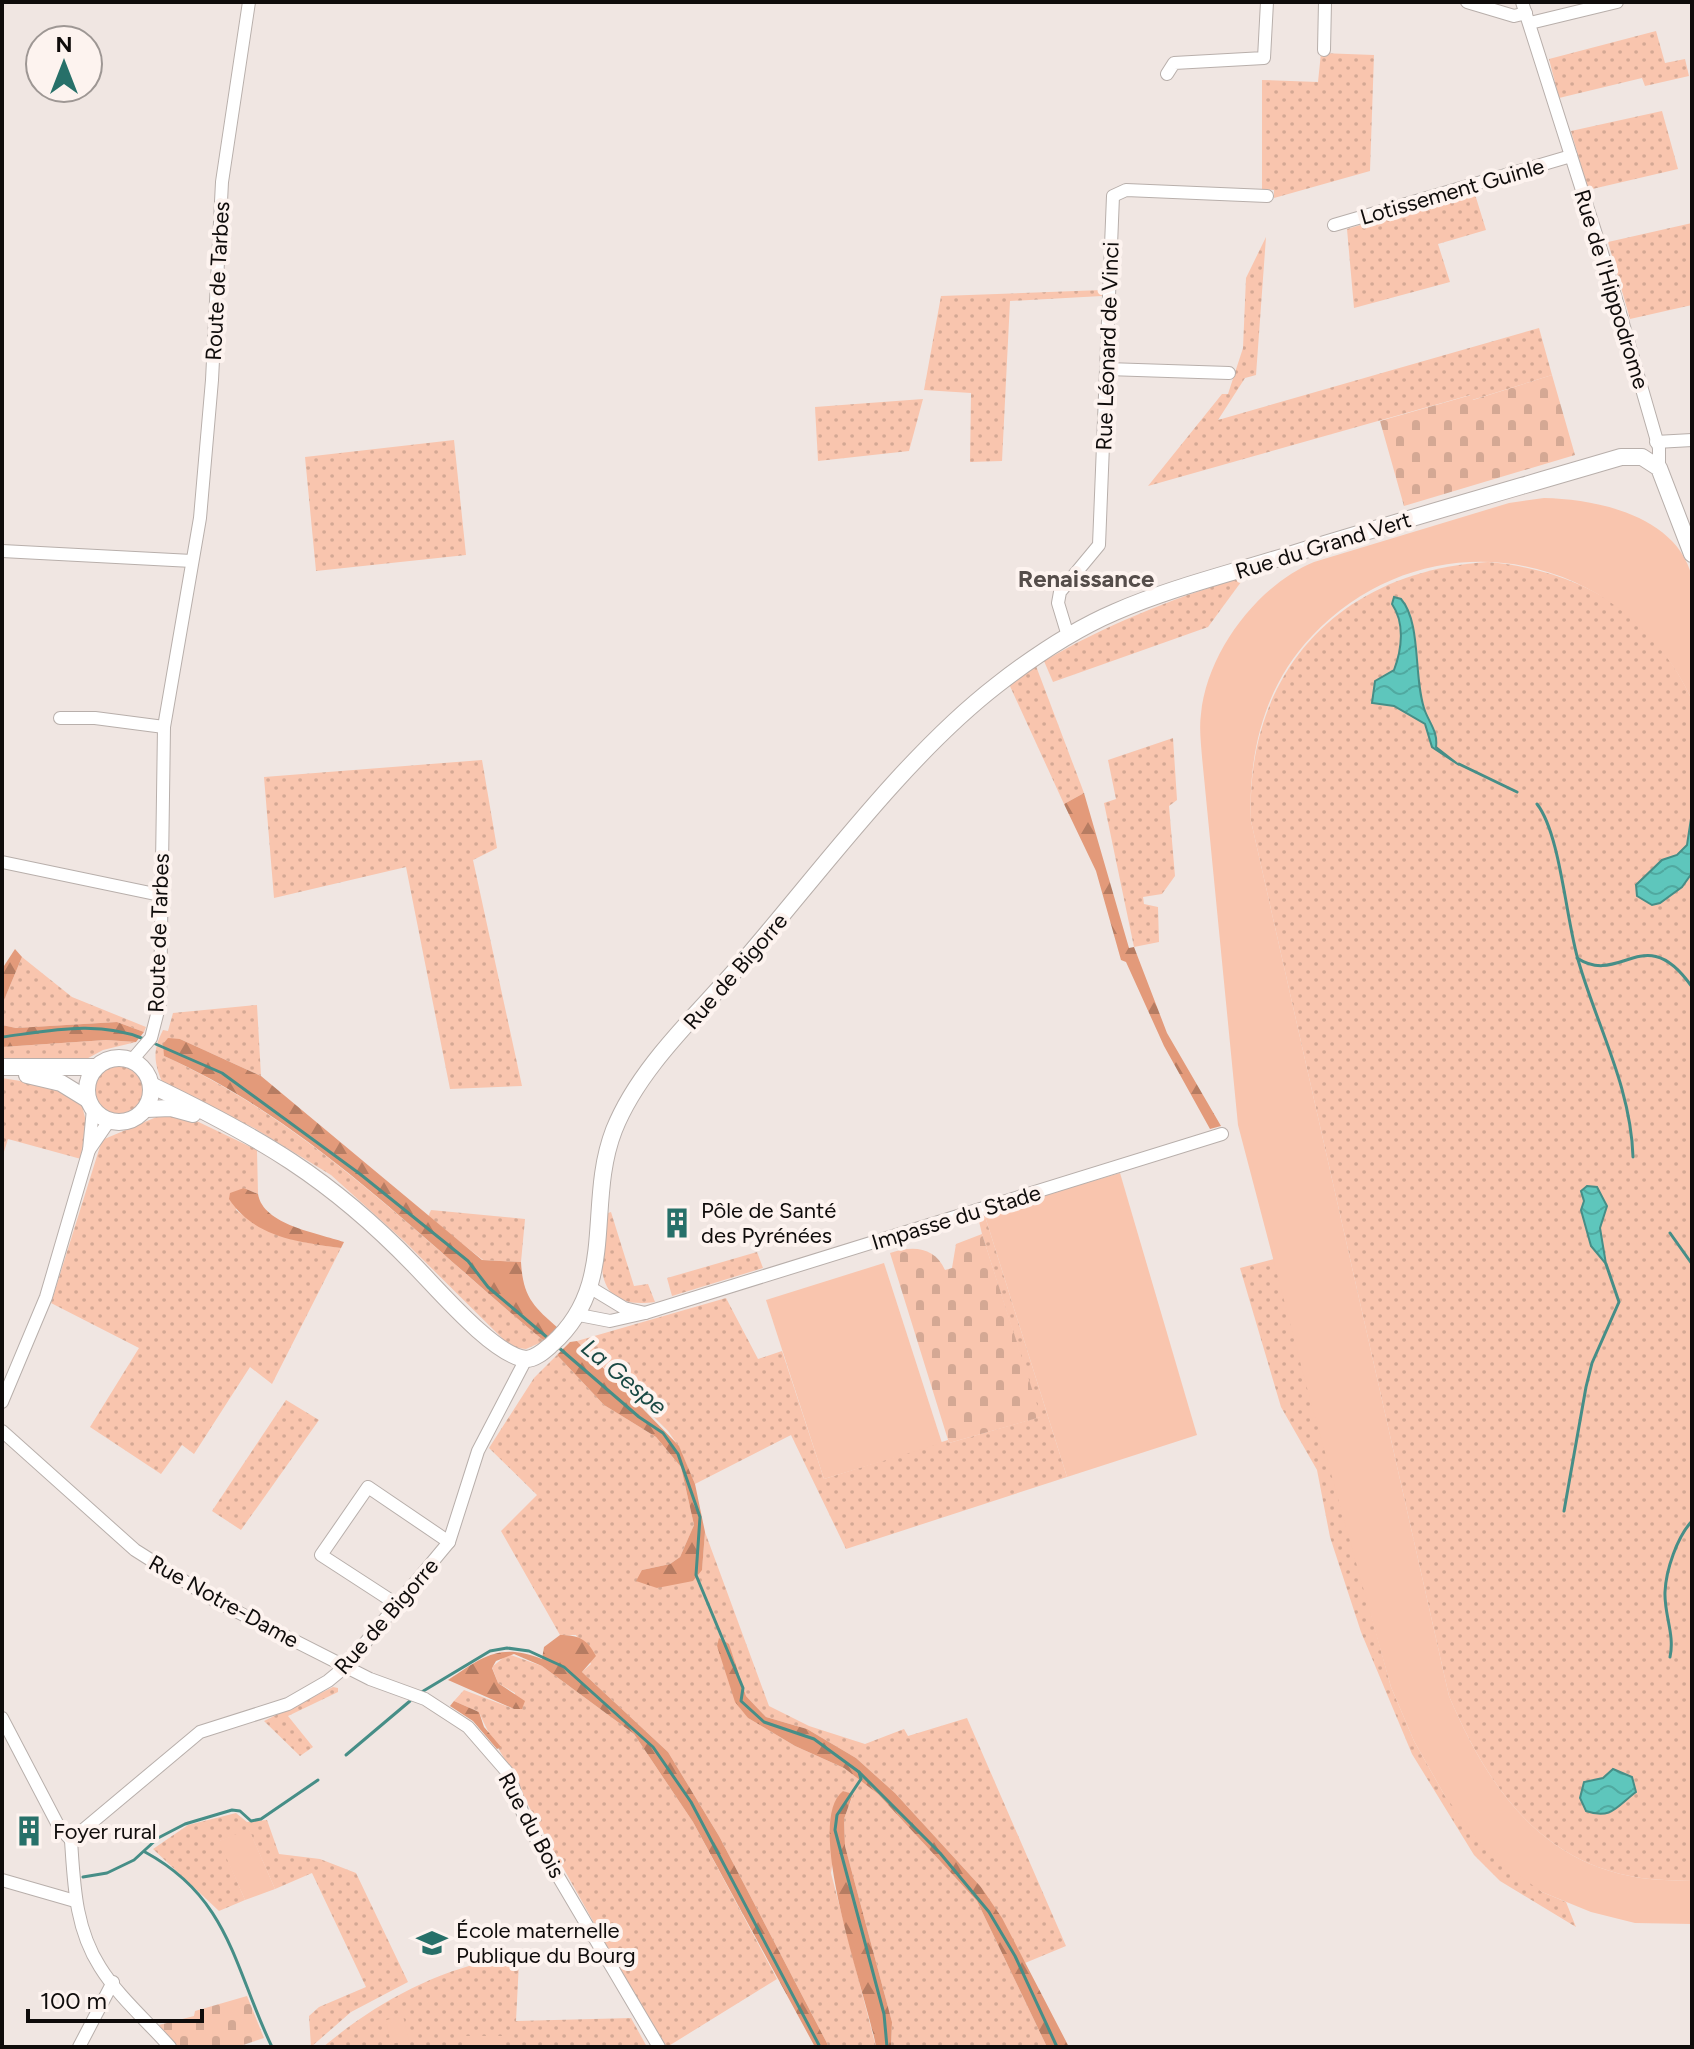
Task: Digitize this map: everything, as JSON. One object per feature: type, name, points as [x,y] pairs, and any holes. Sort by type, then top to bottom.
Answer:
[{"type":"main road","name":"Rue du Grand Vert","points":[[1019,669],[1068,636],[1118,610],[1254,566],[1621,457],[1642,457]]},
{"type":"main road","points":[[1642,457],[1659,468]]},
{"type":"main road","name":"Rue de l'Hippodrome","points":[[1659,468],[1692,554]]},
{"type":"main road","name":"Rue de Bigorre","points":[[526,1359],[545,1351],[564,1334],[579,1315],[591,1288],[607,1155],[614,1130],[649,1071],[902,776],[972,706],[1019,669]]},
{"type":"main road","points":[[2,1070],[94,1067],[113,1058],[132,1060],[146,1072],[151,1085],[146,1109]]},
{"type":"main road","points":[[90,1104],[86,1087],[94,1067]]},
{"type":"main road","points":[[2,1070],[61,1083],[109,1121],[131,1120],[146,1109],[171,1108],[229,1123]]},
{"type":"main road","points":[[151,1085],[229,1123],[308,1169],[345,1198],[481,1333],[526,1359]]},
{"type":"street","name":"Route de Tarbes","points":[[132,1060],[151,1037],[160,1003],[164,727],[200,518],[212,380],[222,182],[249,2]]},
{"type":"street","points":[[1167,74],[1174,63],[1264,58],[1267,2]]},
{"type":"street","points":[[1324,50],[1325,2]]},
{"type":"street","points":[[1467,2],[1514,16],[1617,2]]},
{"type":"street","name":"Rue de l'Hippodrome","points":[[1526,13],[1656,442],[1659,468]]},
{"type":"street","name":"Lotissement Guinle","points":[[1334,225],[1571,156]]},
{"type":"street","name":"Rue Léonard de Vinci","points":[[1068,636],[1058,603],[1060,592],[1099,545],[1115,194],[1126,190],[1267,196]]},
{"type":"street","points":[[1107,369],[1229,373]]},
{"type":"street","points":[[1642,457],[1645,448],[1656,442],[1692,440]]},
{"type":"street","points":[[2,551],[192,561]]},
{"type":"street","points":[[60,718],[95,718],[164,727]]},
{"type":"street","points":[[2,862],[160,895]]},
{"type":"street","points":[[2,1402],[46,1297],[89,1150],[90,1104]]},
{"type":"street","points":[[89,1150],[109,1121]]},
{"type":"street","name":"Impasse du Stade","points":[[579,1315],[610,1321],[645,1313],[1222,1134]]},
{"type":"street","points":[[591,1288],[624,1308],[645,1313]]},
{"type":"street","name":"Rue de Bigorre","points":[[71,1840],[200,1732],[288,1704],[328,1681],[345,1667],[449,1542],[478,1451],[526,1359]]},
{"type":"street","name":"Rue Notre-Dame","points":[[2,1431],[135,1550],[214,1600],[345,1667]]},
{"type":"street","points":[[398,1605],[321,1555],[368,1487],[449,1542]]},
{"type":"street","name":"Rue du Bois","points":[[345,1667],[425,1699],[447,1713],[468,1727],[508,1773],[526,1822],[659,2047]]},
{"type":"street","points":[[2,1718],[59,1827],[71,1840],[75,1901],[84,1934],[100,1968],[170,2047]]},
{"type":"street","points":[[2,1880],[75,1901]]},
{"type":"street","points":[[79,2047],[113,1982]]},
{"type":"green space","points":[[1656,31],[1665,63],[1685,59],[1689,76],[1645,86],[1642,78],[1559,98],[1549,59]]},
{"type":"green space","points":[[1321,53],[1374,55],[1370,171],[1274,198],[1274,190],[1262,189],[1262,80],[1318,82]]},
{"type":"green space","points":[[1662,111],[1678,169],[1588,190],[1571,131]]},
{"type":"green space","points":[[1474,191],[1486,230],[1438,244],[1450,282],[1354,308],[1347,229]]},
{"type":"green space","points":[[1692,223],[1692,305],[1630,319],[1608,242]]},
{"type":"green space","points":[[1266,237],[1256,375],[1245,378],[1218,420],[1539,328],[1552,375],[1472,400],[1470,395],[1148,486],[1222,394],[1228,394],[1243,348],[1246,278]]},
{"type":"green space","points":[[1102,290],[1102,296],[1010,301],[1002,461],[970,462],[971,393],[924,390],[941,296]]},
{"type":"green space","points":[[1552,375],[1575,455],[1404,506],[1380,421],[1471,395],[1473,400]]},
{"type":"green space","points":[[923,399],[909,451],[818,461],[815,407]]},
{"type":"green space","points":[[454,440],[466,555],[316,571],[305,457]]},
{"type":"green space","points":[[1544,498],[1587,502],[1632,515],[1653,525],[1684,556],[1693,581],[1692,700],[1660,649],[1620,609],[1572,581],[1520,565],[1465,562],[1411,573],[1359,597],[1312,636],[1295,656],[1262,722],[1253,771],[1251,821],[1449,1696],[1489,1773],[1512,1805],[1539,1832],[1570,1854],[1606,1870],[1646,1879],[1692,1880],[1692,1924],[1635,1923],[1591,1912],[1542,1892],[1489,1854],[1445,1796],[1414,1741],[1391,1687],[1307,1388],[1238,1125],[1200,736],[1205,691],[1213,667],[1239,623],[1255,604],[1293,573],[1314,562],[1509,503]]},
{"type":"green space","points":[[1488,562],[1554,575],[1610,601],[1656,643],[1692,700],[1692,1880],[1646,1879],[1606,1870],[1570,1854],[1539,1832],[1512,1805],[1489,1773],[1449,1696],[1251,821],[1253,767],[1265,719],[1284,676],[1311,639],[1346,609],[1387,585],[1435,570]]},
{"type":"green space","points":[[1237,579],[1241,582],[1208,627],[1053,682],[1044,661],[1138,614]]},
{"type":"green space","points":[[1036,666],[1084,793],[1064,804],[1009,684]]},
{"type":"green space","points":[[1173,738],[1177,800],[1169,806],[1175,876],[1162,894],[1143,897],[1144,904],[1158,907],[1159,942],[1134,947],[1104,803],[1116,799],[1108,760]]},
{"type":"green space","points":[[482,760],[497,848],[473,860],[522,1086],[450,1089],[406,867],[274,898],[264,777]]},
{"type":"green space","points":[[1084,793],[1129,948],[1134,947],[1167,1033],[1221,1126],[1210,1129],[1164,1046],[1126,962],[1121,960],[1096,871],[1064,804]]},
{"type":"green space","points":[[15,949],[22,957],[2,1005],[2,969]]},
{"type":"green space","points":[[22,957],[72,997],[146,1027],[144,1032],[117,1022],[16,1028],[2,1025],[2,1005]]},
{"type":"green space","points":[[257,1005],[261,1076],[180,1039],[164,1056],[218,1083],[317,1149],[544,1341],[526,1349],[511,1347],[404,1241],[331,1175],[254,1128],[163,1084],[156,1063],[156,1051],[163,1030],[168,1031],[173,1013]]},
{"type":"green space","points":[[117,1022],[144,1032],[136,1042],[106,1040],[2,1047],[2,1025],[16,1028]]},
{"type":"green space","points":[[168,1038],[180,1039],[261,1076],[482,1260],[521,1262],[524,1284],[531,1300],[558,1328],[544,1341],[364,1185],[317,1149],[269,1114],[218,1083],[164,1056],[163,1044]]},
{"type":"green space","points":[[106,1040],[136,1042],[103,1050],[79,1063],[2,1062],[2,1047]]},
{"type":"green space","points":[[118,1062],[136,1070],[144,1088],[136,1106],[118,1114],[100,1106],[92,1088],[100,1070]]},
{"type":"green space","points":[[2,1078],[57,1087],[81,1102],[86,1121],[81,1159],[8,1139],[2,1158]]},
{"type":"green space","points":[[166,1113],[184,1115],[257,1150],[258,1194],[244,1188],[236,1210],[273,1233],[341,1248],[272,1384],[250,1367],[194,1454],[182,1445],[161,1474],[90,1427],[139,1348],[51,1303],[102,1140]]},
{"type":"green space","points":[[1120,1173],[1197,1435],[1067,1477],[984,1213]]},
{"type":"green space","points":[[244,1188],[258,1194],[262,1205],[281,1220],[344,1242],[341,1248],[279,1236],[252,1222],[229,1199],[230,1193]]},
{"type":"green space","points":[[431,1210],[525,1219],[521,1262],[483,1260],[428,1217]]},
{"type":"green space","points":[[611,1212],[634,1286],[648,1284],[655,1302],[634,1303],[619,1298],[609,1290],[604,1278],[602,1248],[605,1214]]},
{"type":"green space","points":[[984,1213],[1067,1477],[846,1549],[791,1435],[695,1484],[679,1447],[668,1431],[577,1341],[726,1298],[758,1359],[782,1351],[824,1479],[948,1440],[949,1443],[1040,1417],[982,1234],[978,1217]]},
{"type":"green space","points":[[982,1234],[1041,1417],[949,1443],[890,1253],[907,1249],[929,1252],[945,1270],[952,1268],[956,1244]]},
{"type":"green space","points":[[757,1252],[763,1268],[672,1296],[667,1278]]},
{"type":"green space","points":[[1274,1259],[1391,1687],[1414,1741],[1445,1796],[1542,1892],[1566,1902],[1576,1927],[1500,1881],[1474,1855],[1412,1754],[1361,1632],[1330,1537],[1317,1470],[1281,1407],[1240,1268]]},
{"type":"green space","points":[[884,1263],[942,1443],[824,1479],[766,1300]]},
{"type":"green space","points":[[577,1341],[679,1446],[695,1484],[705,1532],[702,1570],[693,1581],[657,1588],[636,1581],[642,1570],[670,1564],[680,1557],[694,1525],[681,1467],[656,1437],[604,1405],[557,1355],[570,1342]]},
{"type":"green space","points":[[557,1355],[604,1405],[656,1437],[681,1467],[694,1525],[680,1557],[670,1564],[642,1570],[657,1588],[702,1569],[705,1532],[769,1706],[809,1726],[865,1744],[904,1729],[908,1736],[967,1718],[1066,1946],[1025,1963],[981,1887],[895,1793],[856,1758],[807,1729],[766,1717],[746,1696],[729,1645],[717,1646],[748,1718],[795,1746],[844,1768],[878,1794],[977,1901],[1047,2047],[891,2047],[892,2022],[845,1846],[844,1819],[853,1795],[843,1791],[831,1873],[876,2047],[829,2047],[719,1836],[668,1752],[582,1672],[591,1664],[576,1635],[560,1635],[501,1531],[537,1495],[489,1448],[534,1378]]},
{"type":"green space","points":[[286,1400],[319,1420],[241,1530],[212,1511]]},
{"type":"green space","points":[[560,1635],[577,1637],[586,1642],[596,1656],[582,1672],[668,1752],[719,1836],[829,2047],[815,2047],[693,1822],[634,1734],[542,1666],[514,1654],[496,1661],[492,1668],[498,1683],[525,1701],[522,1709],[514,1709],[448,1680],[492,1654],[514,1652],[542,1659],[544,1647]]},
{"type":"green space","points":[[719,1638],[729,1644],[746,1696],[766,1717],[807,1729],[856,1758],[895,1793],[981,1887],[1002,1918],[1069,2047],[1047,2047],[977,1901],[878,1794],[844,1768],[795,1746],[748,1718],[735,1702],[717,1646]]},
{"type":"green space","points":[[508,1654],[542,1666],[634,1734],[693,1822],[777,1979],[667,2047],[647,2018],[479,1712],[454,1701],[464,1690],[514,1709],[515,1693],[498,1683],[492,1667]]},
{"type":"green space","points":[[333,1687],[338,1688],[338,1692],[288,1716],[313,1747],[300,1756],[264,1721]]},
{"type":"green space","points":[[454,1701],[479,1712],[484,1727],[501,1747],[497,1749],[473,1721],[450,1706]]},
{"type":"green space","points":[[843,1791],[853,1794],[844,1819],[845,1846],[892,2022],[891,2047],[876,2047],[833,1873],[830,1837],[832,1809]]},
{"type":"green space","points":[[236,1813],[247,1822],[267,1820],[279,1854],[320,1859],[356,1873],[408,1982],[351,2012],[311,2047],[309,2016],[319,2007],[366,1987],[312,1873],[275,1889],[249,1830],[220,1841],[245,1900],[219,1911],[153,1849],[188,1825]]},
{"type":"green space","points":[[249,1829],[275,1889],[245,1900],[219,1841]]},
{"type":"green space","points":[[493,1960],[519,1962],[516,2021],[631,2018],[647,2047],[323,2047],[361,2018],[424,1982]]},
{"type":"green space","points":[[247,1996],[264,2038],[237,2047],[175,2047],[159,2025],[194,2016],[195,2011]]},
{"type":"green space","points":[[403,2016],[409,2040],[391,2044],[386,2020]]},
{"type":"green space","points":[[464,2036],[503,2036],[503,2047],[464,2047]]},
{"type":"water","points":[[1394,597],[1401,599],[1412,622],[1421,698],[1435,732],[1436,747],[1459,765],[1432,747],[1425,724],[1394,706],[1372,703],[1375,681],[1394,670],[1399,654],[1401,636],[1399,619],[1392,604]]},
{"type":"water","points":[[1692,812],[1692,873],[1682,887],[1660,903],[1652,905],[1637,896],[1636,885],[1662,860],[1677,855],[1687,845]]},
{"type":"water","points":[[1587,1186],[1597,1187],[1607,1206],[1600,1228],[1606,1264],[1591,1246],[1581,1210],[1584,1201],[1581,1191]]},
{"type":"water","points":[[1613,1769],[1632,1777],[1636,1792],[1608,1813],[1586,1811],[1580,1798],[1584,1782],[1603,1778]]},
{"type":"waterway","points":[[1459,764],[1517,792]]},
{"type":"waterway","points":[[1537,804],[1552,836],[1579,963],[1620,1082],[1633,1157]]},
{"type":"waterway","points":[[1577,958],[1593,965],[1647,956],[1660,958],[1675,967],[1692,987]]},
{"type":"waterway","name":"La Gespe","points":[[2,1037],[92,1028],[144,1039]]},
{"type":"waterway","name":"La Gespe","points":[[151,1042],[222,1073],[360,1174],[468,1261],[488,1287],[549,1339]]},
{"type":"waterway","points":[[1670,1233],[1692,1264]]},
{"type":"waterway","points":[[1564,1511],[1592,1363],[1619,1302],[1606,1264]]},
{"type":"waterway","name":"La Gespe","points":[[558,1347],[639,1417],[663,1433],[678,1454],[700,1517],[696,1575],[743,1688],[741,1701],[764,1722],[814,1739],[859,1772],[861,1779],[837,1815],[835,1830],[884,2014],[887,2047]]},
{"type":"waterway","points":[[1670,1657],[1666,1583],[1677,1545],[1692,1521]]},
{"type":"waterway","points":[[420,1693],[490,1651],[507,1648],[529,1651],[564,1667],[653,1747],[691,1802],[820,2047]]},
{"type":"waterway","points":[[346,1755],[410,1701]]},
{"type":"waterway","points":[[859,1772],[940,1853],[989,1912],[1015,1956],[1057,2047]]},
{"type":"waterway","points":[[83,1877],[107,1873],[134,1860],[158,1838],[185,1824],[232,1810],[240,1811],[251,1821],[261,1819],[318,1780]]},
{"type":"waterway","points":[[145,1852],[173,1870],[213,1913],[238,1963],[272,2047]]},
{"type":"place","name":"Pôle de Santé des Pyrénées","points":[[677,1223]]},
{"type":"place","name":"Foyer rural","points":[[29,1831]]},
{"type":"place","name":"École maternelle Publique du Bourg","points":[[432,1943]]},
{"type":"district","name":"Renaissance","points":[[1086,579]]}]
